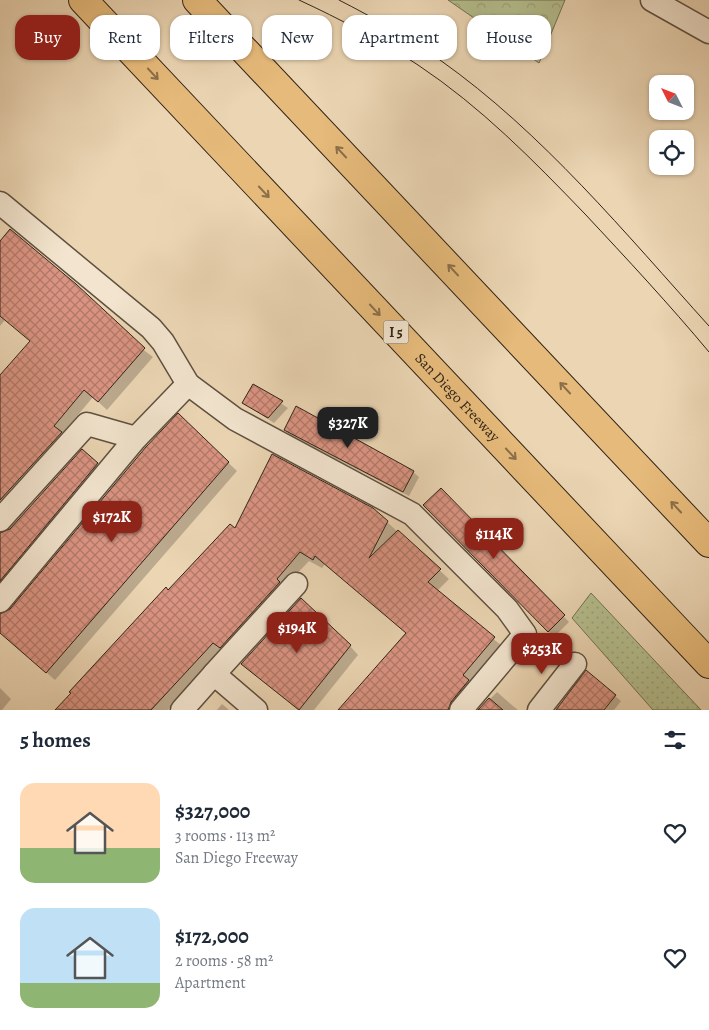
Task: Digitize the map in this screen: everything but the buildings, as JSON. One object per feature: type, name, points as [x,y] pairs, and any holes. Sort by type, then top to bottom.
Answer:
[{"type":"highway","name":"San Diego Freeway","points":[[83,0],[709,664]]},
{"type":"highway","points":[[197,0],[709,543]]},
{"type":"street","points":[[652,0],[706,24]]},
{"type":"street","points":[[0,203],[152,328],[163,342],[188,384],[236,419],[412,514],[507,609],[525,634],[461,710]]},
{"type":"street","points":[[0,601],[136,438],[188,384]]},
{"type":"street","points":[[0,520],[87,424],[136,438]]},
{"type":"street","points":[[182,710],[296,584]]},
{"type":"street","points":[[539,710],[575,664]]},
{"type":"street","points":[[214,674],[256,710]]},
{"type":"green space","points":[[448,0],[565,0],[551,34],[551,15],[470,15]]},
{"type":"green space","points":[[591,593],[701,710],[653,710],[572,618]]},
{"type":"tram line","points":[[299,0],[360,30],[404,56],[441,81],[485,116],[526,154],[585,214],[709,352]]},
{"type":"tram line","points":[[339,0],[391,28],[440,60],[514,119],[582,186],[709,326]]}]
